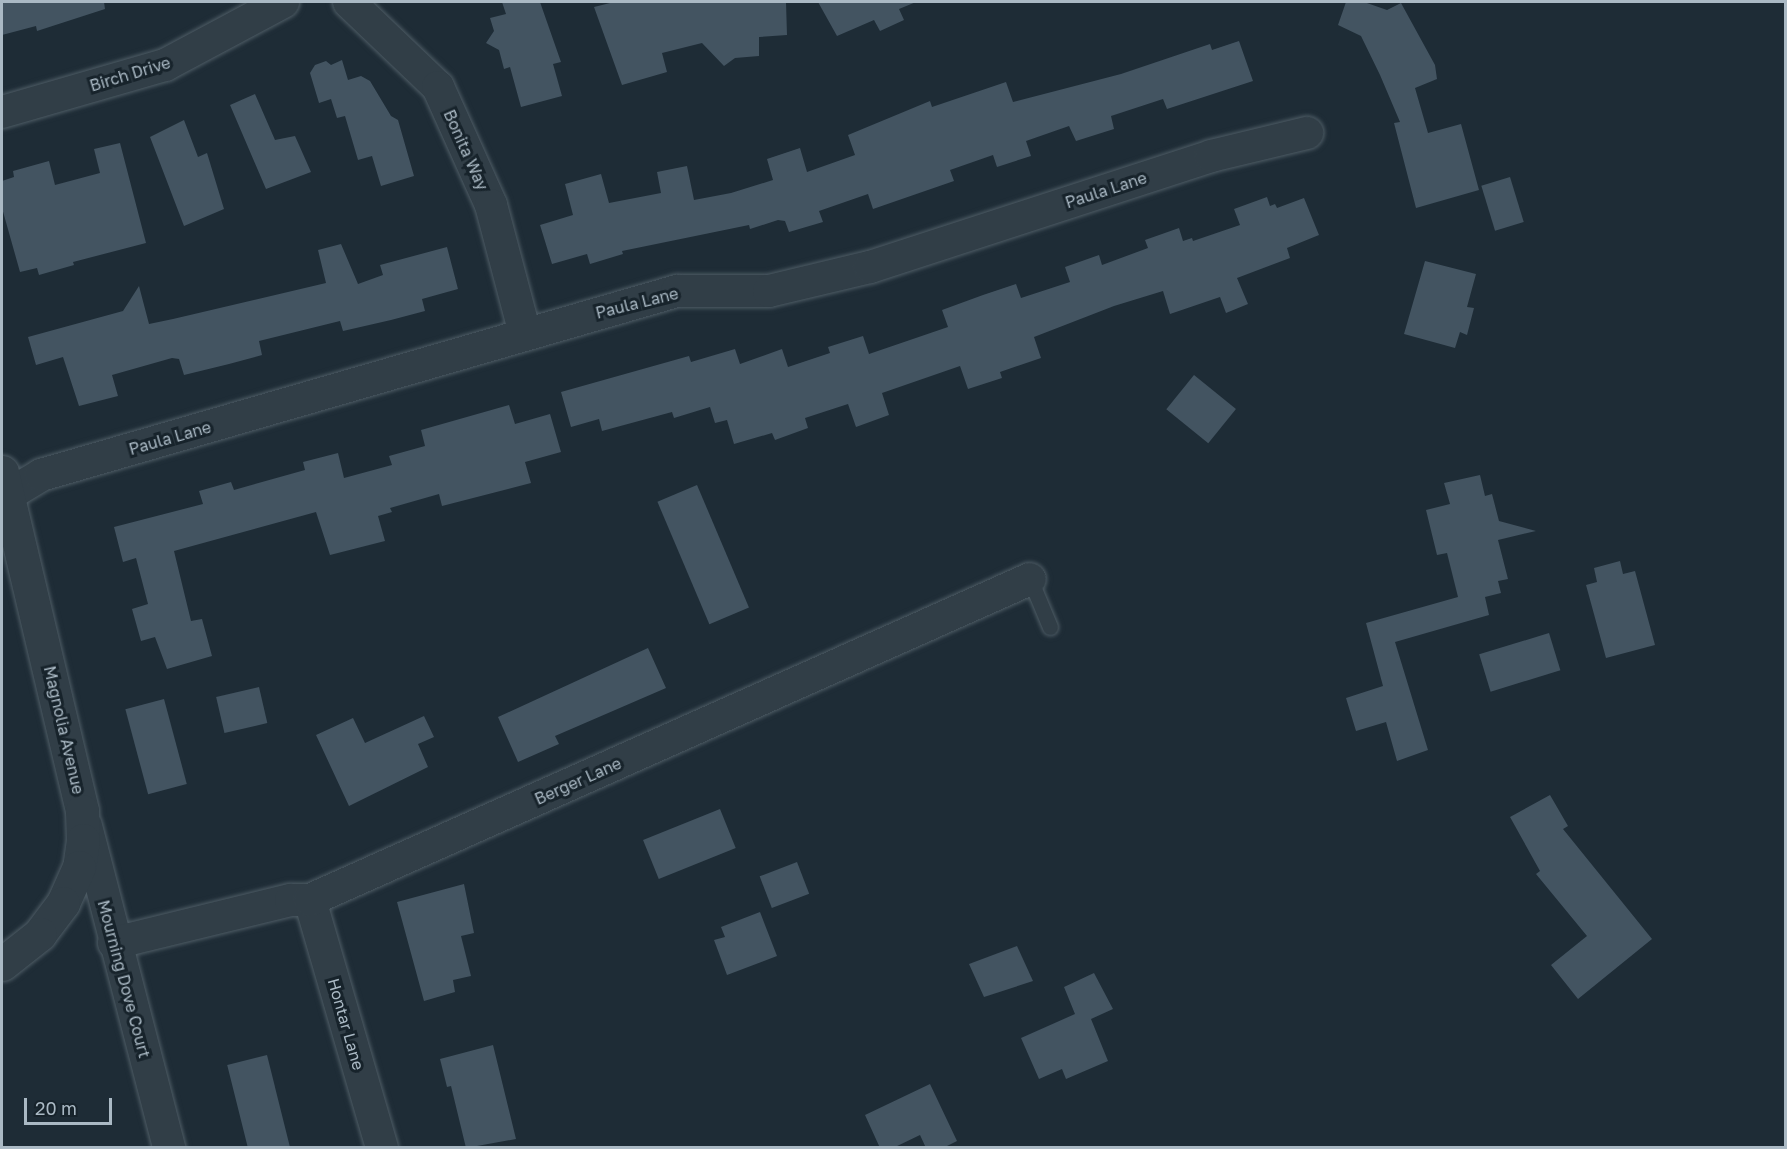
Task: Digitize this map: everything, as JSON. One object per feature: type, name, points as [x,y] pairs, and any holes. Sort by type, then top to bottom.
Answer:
[{"type":"street","name":"Birch Drive","points":[[2,112],[165,65],[283,2]]},
{"type":"street","name":"Bonita Way","points":[[349,2],[438,87],[491,205],[525,334]]},
{"type":"street","name":"Paula Lane","points":[[5,483],[41,476],[677,291],[769,291],[870,267],[1210,156],[1307,133]]},
{"type":"street","name":"Magnolia Avenue","points":[[2,964],[40,934],[63,903],[79,867],[82,811],[5,483]]},
{"type":"street","name":"Berger Lane","points":[[114,943],[291,900],[310,900],[1030,579]]},
{"type":"street","name":"Mourning Dove Court","points":[[82,811],[114,943],[169,1148]]},
{"type":"street","name":"Hontar Lane","points":[[310,900],[382,1148]]},
{"type":"lane","points":[[1030,579],[1050,627]]},
{"type":"building","points":[[2,2],[104,2],[105,9],[37,31],[36,26],[2,35]]},
{"type":"building","points":[[502,2],[540,2],[561,62],[553,64],[562,96],[521,107],[510,67],[504,69],[499,50],[486,43],[494,31],[490,18],[506,14]]},
{"type":"building","points":[[614,2],[786,2],[787,35],[759,37],[759,56],[735,58],[724,66],[702,43],[662,53],[667,72],[622,85],[594,7]]},
{"type":"building","points":[[818,2],[916,2],[899,9],[904,20],[880,31],[874,20],[837,36]]},
{"type":"building","points":[[1346,2],[1364,2],[1387,10],[1401,3],[1435,65],[1437,79],[1415,88],[1428,133],[1461,124],[1479,190],[1416,208],[1394,123],[1400,122],[1380,75],[1361,36],[1338,25]]},
{"type":"building","points":[[1239,41],[1253,81],[1167,109],[1163,99],[1111,116],[1114,129],[1076,141],[1069,126],[1026,141],[1031,156],[997,167],[993,155],[950,170],[954,181],[873,209],[868,194],[819,211],[823,222],[789,232],[785,221],[778,220],[750,229],[749,225],[622,251],[623,254],[590,264],[587,254],[552,264],[540,225],[573,215],[565,184],[601,174],[609,203],[661,193],[657,172],[687,166],[694,200],[731,193],[773,180],[767,159],[800,148],[807,172],[855,155],[848,135],[930,101],[932,107],[1006,82],[1013,102],[1121,74],[1210,44],[1212,50]]},
{"type":"building","points":[[342,60],[348,80],[361,76],[370,81],[391,116],[398,120],[414,176],[381,186],[372,156],[358,160],[345,116],[337,118],[331,99],[319,103],[310,73],[315,65],[326,61],[331,65]]},
{"type":"building","points":[[255,94],[275,140],[295,136],[311,172],[266,189],[230,105]]},
{"type":"building","points":[[184,120],[198,157],[207,153],[224,209],[184,226],[150,137]]},
{"type":"building","points":[[120,143],[146,243],[73,262],[74,265],[39,275],[37,268],[20,272],[2,208],[2,181],[14,177],[13,171],[49,161],[55,185],[100,173],[94,149]]},
{"type":"building","points":[[1510,177],[1524,222],[1495,231],[1481,186]]},
{"type":"building","points":[[1267,197],[1270,206],[1275,204],[1277,208],[1304,198],[1319,235],[1287,248],[1290,258],[1237,278],[1248,304],[1226,313],[1220,297],[1170,314],[1163,291],[1114,306],[1034,337],[1041,358],[1000,372],[1002,378],[968,389],[960,366],[882,393],[889,415],[856,427],[848,404],[805,418],[808,428],[775,440],[772,433],[734,444],[727,420],[715,423],[710,407],[674,418],[672,412],[602,431],[599,419],[571,427],[561,392],[689,356],[691,362],[735,349],[740,364],[782,349],[788,367],[830,353],[828,347],[863,336],[869,354],[948,327],[942,310],[983,295],[1016,284],[1021,298],[1070,282],[1065,267],[1099,255],[1102,265],[1148,248],[1145,240],[1179,228],[1183,241],[1192,238],[1193,241],[1240,225],[1234,209]]},
{"type":"building","points":[[341,244],[358,284],[383,275],[380,265],[447,247],[458,289],[422,299],[425,311],[391,320],[343,331],[340,321],[259,341],[262,355],[229,364],[184,375],[179,359],[172,358],[112,375],[118,396],[79,406],[63,357],[36,365],[28,337],[123,311],[139,286],[149,324],[326,283],[318,250]]},
{"type":"building","points":[[1425,261],[1476,274],[1467,307],[1474,308],[1467,335],[1460,332],[1455,348],[1404,334]]},
{"type":"building","points":[[1194,375],[1236,409],[1208,443],[1166,409]]},
{"type":"building","points":[[509,405],[515,424],[550,414],[561,452],[525,462],[531,483],[442,506],[439,494],[390,508],[392,512],[378,516],[385,541],[330,555],[316,512],[174,551],[191,621],[202,619],[212,656],[167,669],[155,637],[141,641],[132,609],[148,604],[136,558],[123,562],[114,527],[203,504],[199,491],[231,482],[234,490],[305,470],[303,462],[338,453],[344,478],[392,465],[389,456],[425,446],[421,430]]},
{"type":"building","points":[[1480,475],[1485,496],[1492,494],[1499,521],[1536,531],[1498,540],[1508,579],[1498,581],[1501,593],[1485,597],[1489,615],[1395,642],[1428,750],[1397,761],[1386,722],[1356,731],[1346,698],[1383,686],[1366,623],[1458,597],[1447,553],[1437,555],[1426,510],[1450,504],[1444,483]]},
{"type":"building","points":[[697,485],[749,607],[709,624],[657,502]]},
{"type":"building","points":[[1620,561],[1623,574],[1635,571],[1655,645],[1606,658],[1586,585],[1597,582],[1594,568]]},
{"type":"building","points":[[1549,633],[1560,670],[1491,692],[1479,654]]},
{"type":"building","points":[[648,648],[666,688],[555,736],[559,744],[518,762],[498,717]]},
{"type":"building","points":[[259,687],[267,723],[224,733],[216,697]]},
{"type":"building","points":[[164,699],[187,784],[148,794],[125,709]]},
{"type":"building","points":[[424,716],[434,737],[418,744],[428,767],[349,806],[316,735],[353,718],[365,743]]},
{"type":"building","points":[[1550,795],[1568,826],[1563,829],[1652,939],[1578,999],[1551,965],[1587,936],[1536,874],[1540,871],[1510,817]]},
{"type":"building","points":[[720,809],[736,848],[659,879],[643,840]]},
{"type":"building","points":[[797,862],[809,894],[772,908],[760,876]]},
{"type":"building","points":[[464,884],[474,933],[461,936],[471,976],[453,980],[455,992],[424,1001],[397,902]]},
{"type":"building","points":[[760,912],[777,956],[727,975],[714,940],[725,937],[721,927]]},
{"type":"building","points":[[1017,946],[1033,981],[984,997],[969,964]]},
{"type":"building","points":[[1094,973],[1113,1009],[1091,1019],[1108,1061],[1066,1079],[1062,1069],[1039,1079],[1021,1038],[1075,1014],[1064,987]]},
{"type":"building","points":[[493,1045],[516,1139],[466,1148],[451,1086],[447,1087],[440,1059]]},
{"type":"building","points":[[267,1055],[290,1148],[248,1148],[227,1065]]},
{"type":"building","points":[[930,1084],[957,1141],[943,1148],[926,1148],[920,1135],[893,1148],[880,1148],[865,1115]]}]
